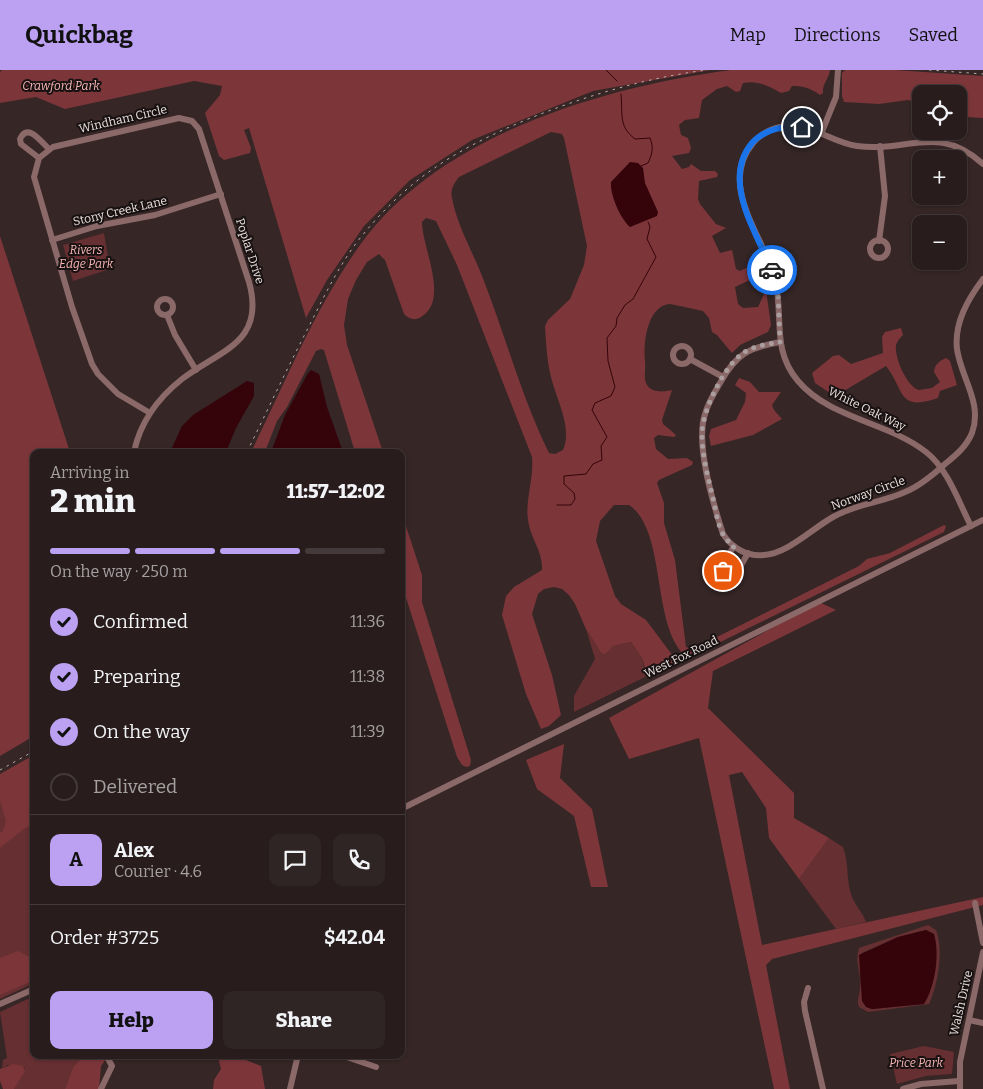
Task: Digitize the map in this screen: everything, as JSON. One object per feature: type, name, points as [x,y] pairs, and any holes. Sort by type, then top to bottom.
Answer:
[{"type":"street","points":[[821,134],[836,97],[838,70]]},
{"type":"street","name":"Windham Circle","points":[[39,158],[61,144],[174,119],[192,121],[200,129]]},
{"type":"street","name":"White Oak Way","points":[[971,526],[941,468],[928,453],[914,444],[830,405],[811,393],[790,368],[780,342],[778,292],[774,275],[741,196],[739,170],[746,150],[755,140],[772,129],[788,126],[802,127],[841,143],[859,147],[940,142],[958,146],[983,164]]},
{"type":"street","name":"Poplar Drive","points":[[135,449],[140,431],[150,413],[174,386],[238,343],[248,329],[253,309],[249,282],[200,129]]},
{"type":"street","points":[[49,150],[32,132],[22,134],[21,144],[39,158],[35,171],[35,184],[88,354],[98,374],[118,394],[150,413]]},
{"type":"street","points":[[879,241],[885,196],[880,146]]},
{"type":"street","name":"Stony Creek Lane","points":[[52,240],[97,226],[146,218],[221,194]]},
{"type":"street","points":[[941,468],[961,450],[969,438],[976,418],[975,403],[962,368],[957,339],[964,308],[983,279]]},
{"type":"street","points":[[167,315],[174,335],[196,370]]},
{"type":"street","points":[[734,546],[722,566],[726,575],[736,574],[748,554],[734,546],[722,534],[703,451],[702,431],[704,415],[723,377],[743,352],[780,342]]},
{"type":"street","points":[[690,359],[723,377]]},
{"type":"street","name":"Norway Circle","points":[[748,554],[764,555],[778,552],[833,517],[866,502],[905,493],[941,468]]},
{"type":"street","name":"West Fox Road","points":[[405,807],[983,520]]},
{"type":"street","points":[[975,903],[983,943]]},
{"type":"street","name":"Walsh Drive","points":[[960,1089],[960,1062],[983,952]]},
{"type":"street","points":[[808,988],[804,1002],[805,1011],[823,1089]]},
{"type":"street","points":[[0,1004],[30,991]]},
{"type":"street","points":[[968,1020],[983,1023]]},
{"type":"street","points":[[101,1089],[112,1066],[108,1059]]},
{"type":"street","points":[[290,1089],[297,1059]]},
{"type":"street","points":[[353,1059],[376,1067]]},
{"type":"street","points":[[903,1089],[930,1082],[959,1081]]},
{"type":"green space","name":"Crawford Park","points":[[2,70],[710,70],[593,91],[472,140],[410,180],[364,226],[327,280],[306,318],[249,128],[244,130],[251,148],[250,153],[224,160],[219,156],[205,113],[220,95],[222,86],[194,81],[65,109],[36,97],[0,103],[0,72]]},
{"type":"green space","points":[[731,70],[830,70],[823,93],[820,95],[807,88],[796,86],[792,86],[789,91],[781,93],[753,82],[743,83],[740,91],[736,92],[727,86],[717,89],[702,100],[699,118],[685,120],[679,125],[681,135],[688,138],[691,148],[689,153],[672,156],[682,169],[689,167],[691,164],[701,171],[715,171],[718,174],[717,177],[699,181],[698,199],[716,224],[726,228],[712,236],[720,253],[732,250],[736,269],[740,271],[746,268],[754,273],[754,278],[735,287],[738,304],[743,308],[758,307],[766,290],[771,325],[768,332],[740,345],[732,353],[717,335],[712,332],[709,318],[703,311],[669,304],[656,312],[648,327],[645,345],[646,382],[649,388],[655,391],[672,390],[662,420],[663,424],[676,435],[674,437],[658,435],[654,438],[656,449],[668,459],[687,458],[693,462],[692,465],[659,480],[657,483],[664,503],[664,523],[675,560],[686,647],[693,649],[859,566],[867,559],[890,553],[944,525],[946,526],[944,532],[688,658],[676,644],[668,626],[655,557],[641,518],[629,505],[614,505],[600,521],[596,541],[615,596],[621,604],[646,620],[673,656],[680,661],[659,673],[647,675],[642,658],[631,642],[613,646],[605,654],[601,653],[586,629],[569,595],[562,589],[554,587],[544,589],[538,594],[532,614],[552,675],[561,715],[549,726],[541,729],[526,694],[502,615],[506,596],[514,587],[542,570],[541,557],[529,527],[527,512],[532,457],[457,265],[436,221],[426,218],[422,222],[434,286],[433,299],[429,309],[421,317],[412,319],[404,314],[385,260],[379,254],[367,262],[356,280],[348,299],[344,325],[347,345],[382,449],[354,449],[324,350],[321,349],[316,351],[287,407],[277,421],[266,449],[252,449],[301,346],[329,294],[360,245],[393,207],[433,174],[478,146],[527,123],[578,104],[630,89]],"holes":[[[551,132],[562,134],[587,246],[584,265],[570,299],[548,320],[545,326],[550,371],[553,386],[563,413],[566,432],[563,450],[555,454],[549,453],[522,389],[484,281],[454,208],[452,189],[459,177]]]},
{"type":"green space","points":[[845,70],[895,70],[983,76],[983,118],[967,117],[967,85],[912,85],[912,101],[908,100],[879,104],[844,102],[842,96],[842,73]]},
{"type":"green space","name":"Rivers Edge Park","points":[[104,233],[110,269],[73,281],[63,245]]},
{"type":"green space","points":[[0,236],[69,449],[30,449],[30,738],[0,756]]},
{"type":"green space","points":[[901,328],[903,335],[896,345],[897,357],[902,371],[914,388],[919,390],[932,388],[940,382],[934,372],[935,367],[946,358],[950,361],[957,385],[940,391],[938,398],[925,402],[915,402],[904,396],[886,366],[842,392],[830,393],[815,383],[812,373],[833,356],[839,355],[851,364],[883,353],[882,337],[885,332]]},
{"type":"green space","points":[[739,378],[750,382],[759,392],[781,392],[772,405],[782,419],[753,435],[711,446],[709,436],[711,429],[736,420],[745,402],[746,393],[735,385]]},
{"type":"green space","points":[[405,523],[422,575],[422,602],[471,760],[470,766],[462,765],[457,757],[405,594]]},
{"type":"green space","points":[[819,602],[836,610],[713,671],[708,708],[794,793],[794,818],[829,838],[799,879],[769,838],[766,808],[742,772],[729,775],[762,945],[983,897],[983,905],[772,959],[766,965],[790,1089],[774,1089],[699,738],[629,759],[609,718]]},
{"type":"green space","points":[[586,629],[601,653],[613,646],[631,642],[642,658],[645,673],[649,675],[574,712],[574,696],[595,659]]},
{"type":"green space","points":[[564,744],[560,778],[592,809],[608,887],[591,887],[574,816],[537,789],[526,760]]},
{"type":"green space","points":[[30,757],[30,826],[0,848],[0,833],[3,831],[6,821],[0,800],[0,774]]},
{"type":"green space","points":[[30,759],[30,985],[0,999],[0,776]]},
{"type":"green space","points":[[829,838],[843,847],[851,894],[866,922],[836,929],[799,879]]},
{"type":"green space","points":[[928,925],[936,930],[940,957],[935,987],[929,1004],[868,1012],[859,1007],[860,983],[857,958],[859,948]],"holes":[[[926,930],[934,934],[936,959],[924,1004],[872,1009],[866,1007],[861,980],[860,963],[862,953],[898,937]]]},
{"type":"green space","points":[[18,951],[30,957],[30,982],[0,995],[0,958]]},
{"type":"green space","points":[[30,998],[30,1059],[81,1059],[73,1067],[65,1089],[14,1089],[25,1068],[8,1065],[2,1068],[3,1060],[7,1058],[0,1012]]},
{"type":"green space","name":"Price Park","points":[[924,1046],[954,1052],[952,1074],[926,1076],[897,1084],[890,1054]]},
{"type":"green space","points":[[81,1059],[106,1059],[101,1066],[99,1089],[65,1089],[73,1067]]},
{"type":"green space","points":[[220,1059],[243,1059],[261,1066],[265,1089],[213,1089],[214,1080],[221,1069]]},
{"type":"green space","points":[[13,1064],[23,1066],[25,1071],[14,1089],[3,1089],[0,1081],[0,1069]]},
{"type":"shaded area","points":[[630,162],[638,163],[643,168],[645,183],[658,212],[657,216],[630,227],[616,206],[611,182]]},
{"type":"shaded area","points":[[311,370],[319,374],[327,407],[342,449],[272,449],[285,415]]},
{"type":"shaded area","points":[[247,381],[254,383],[254,396],[236,428],[227,449],[171,449],[182,426],[193,415]]},
{"type":"shaded area","points":[[926,930],[934,934],[937,951],[934,979],[924,1004],[872,1009],[866,1007],[862,1001],[859,955],[898,937]]},
{"type":"waterway","points":[[606,70],[617,81]]},
{"type":"waterway","points":[[621,94],[622,119],[626,129],[635,139],[650,138],[651,141],[652,151],[648,163],[641,166]]},
{"type":"waterway","points":[[557,505],[571,505],[575,499],[574,493],[564,484],[564,476],[586,474],[593,464],[602,460],[601,446],[607,437],[592,410],[595,403],[611,396],[615,387],[608,361],[607,338],[616,326],[617,318],[625,305],[633,299],[656,257],[647,239],[650,227],[648,222]]},
{"type":"railway","points":[[248,449],[342,264],[374,222],[412,185],[461,151],[528,119],[603,93],[675,75],[708,70]]},
{"type":"railway","points":[[929,70],[983,74]]},
{"type":"railway","points":[[0,770],[30,753]]},
{"type":"way so far","points":[[723,571],[722,566],[734,546],[729,544],[722,534],[719,522],[703,451],[702,431],[704,415],[723,377],[743,352],[780,342],[778,292],[772,270]]},
{"type":"route","points":[[772,270],[741,196],[738,179],[739,170],[746,150],[762,135],[772,129],[788,126],[802,127]]}]
